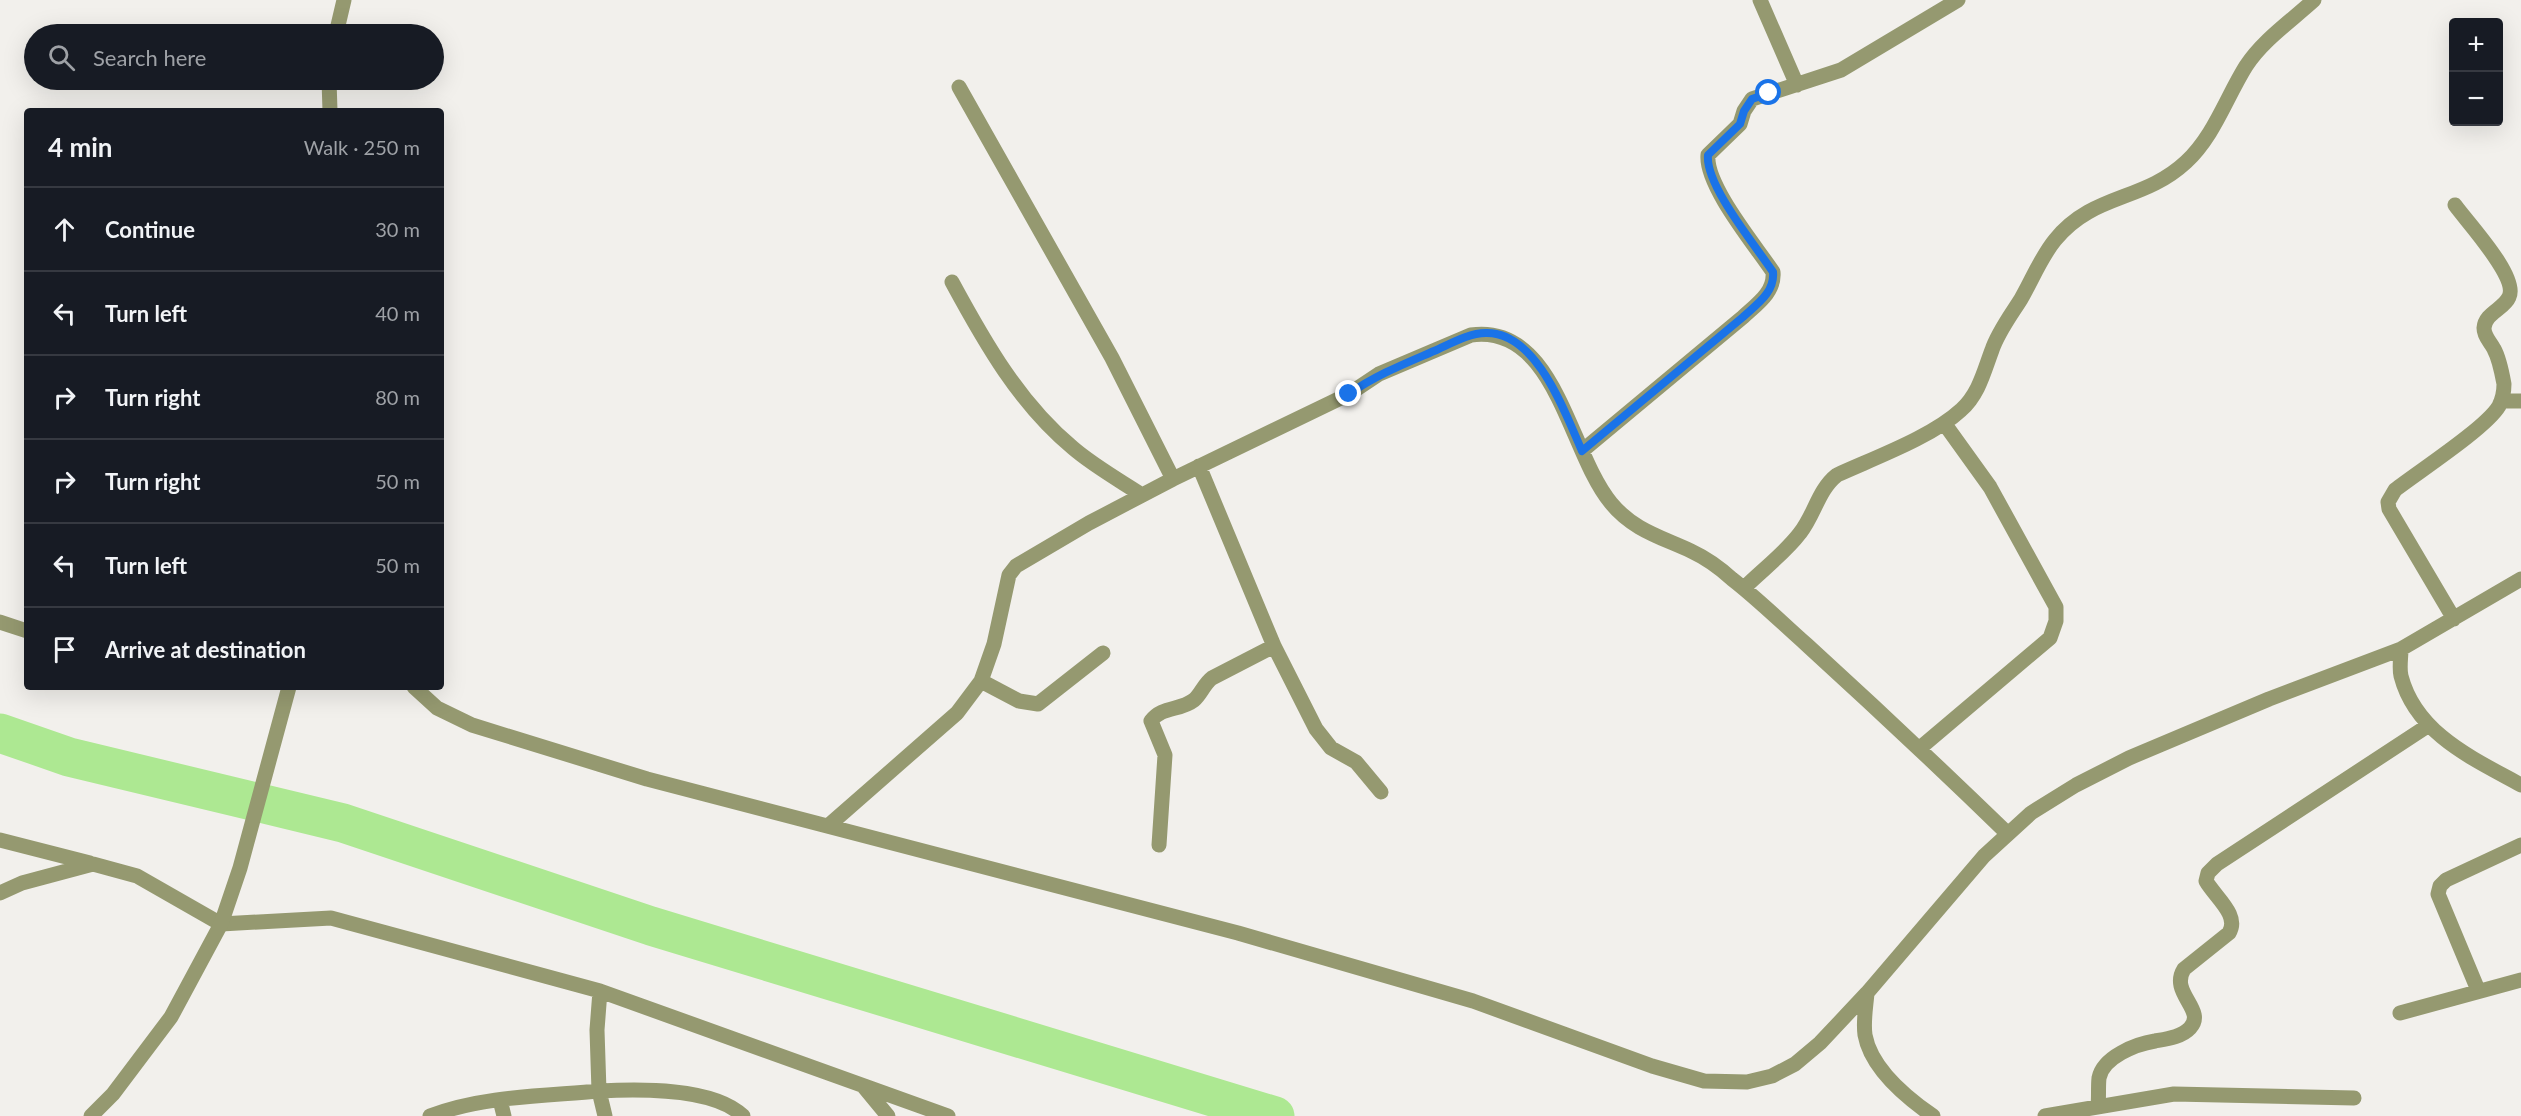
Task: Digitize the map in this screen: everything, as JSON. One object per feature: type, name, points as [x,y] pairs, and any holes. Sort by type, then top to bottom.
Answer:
[{"type":"street","points":[[338,24],[344,0]]},
{"type":"street","points":[[1760,0],[1797,85]]},
{"type":"street","points":[[1582,451],[1743,317],[1767,294],[1774,282],[1773,272],[1714,185],[1707,166],[1708,155],[1740,124],[1744,111],[1752,99],[1797,85],[1862,59],[1958,0]]},
{"type":"street","points":[[1744,588],[1799,534],[1818,501],[1824,485],[1837,475],[1944,423],[1963,409],[1979,387],[1992,348],[2054,241],[2076,217],[2097,206],[2142,191],[2168,177],[2187,161],[2208,135],[2246,67],[2261,46],[2314,0]]},
{"type":"street","points":[[959,87],[1112,358],[1173,479]]},
{"type":"street","points":[[329,90],[330,108]]},
{"type":"street","points":[[2454,205],[2496,257],[2508,278],[2511,292],[2508,300],[2489,317],[2484,326],[2485,336],[2494,350],[2504,386],[2501,401],[2487,420],[2395,490],[2388,502],[2389,509],[2454,618]]},
{"type":"street","points":[[952,282],[988,349],[1044,421],[1075,450],[1142,495]]},
{"type":"street","points":[[828,826],[957,713],[981,681],[994,644],[1009,575],[1016,566],[1031,555],[1142,495],[1349,394],[1379,374],[1471,335],[1485,333],[1497,334],[1517,344],[1542,370],[1609,501],[1624,518],[1646,533],[1692,552],[1715,565],[1744,588],[1920,748],[2008,834]]},
{"type":"street","points":[[2501,401],[2521,400]]},
{"type":"street","points":[[1920,748],[2050,638],[2056,621],[2056,607],[1990,487],[1944,423]]},
{"type":"street","points":[[1199,466],[1274,646],[1325,742],[1356,762],[1381,792]]},
{"type":"street","points":[[417,690],[437,708],[472,725],[647,779],[1238,933],[1473,1001],[1652,1066],[1704,1081],[1747,1083],[1772,1076],[1795,1064],[1820,1044],[1867,993],[1984,856],[2031,813],[2076,785],[2128,758],[2401,648],[2521,579]]},
{"type":"street","points":[[0,622],[24,630]]},
{"type":"street","points":[[1159,845],[1165,755],[1151,721],[1157,713],[1195,700],[1205,684],[1212,678],[1274,646]]},
{"type":"street","points":[[2401,648],[2401,675],[2429,725],[2454,748],[2521,785]]},
{"type":"street","points":[[981,681],[1019,702],[1038,704],[1103,653]]},
{"type":"street","points":[[91,1116],[113,1094],[171,1017],[221,924],[240,868],[288,690]]},
{"type":"street","points":[[2098,1106],[2099,1077],[2109,1062],[2143,1044],[2182,1034],[2194,1022],[2195,1014],[2180,986],[2179,977],[2184,969],[2229,933],[2234,926],[2233,918],[2206,881],[2208,873],[2217,864],[2429,725]]},
{"type":"street","points":[[0,840],[137,876],[221,924],[332,918],[600,991],[862,1085],[933,1113],[948,1116]]},
{"type":"street","points":[[2478,990],[2440,901],[2438,894],[2440,886],[2446,880],[2521,845]]},
{"type":"street","points":[[0,893],[22,883],[93,864]]},
{"type":"street","points":[[2400,1013],[2521,980]]},
{"type":"street","points":[[600,991],[597,1030],[599,1091],[605,1116]]},
{"type":"street","points":[[1867,993],[1864,1024],[1871,1052],[1878,1064],[1912,1102],[1933,1116]]},
{"type":"street","points":[[862,1085],[888,1116]]},
{"type":"street","points":[[430,1116],[500,1100],[636,1089],[697,1096],[732,1106],[742,1116]]},
{"type":"street","points":[[2045,1116],[2174,1094],[2354,1098]]},
{"type":"street","points":[[500,1100],[504,1116]]},
{"type":"waterway","points":[[0,733],[69,757],[343,823],[651,926],[1275,1116]]},
{"type":"route","points":[[1349,394],[1379,374],[1471,335],[1497,334],[1517,344],[1542,370],[1582,451],[1743,317],[1767,294],[1774,282],[1773,272],[1714,185],[1707,166],[1708,155],[1713,147],[1731,135],[1740,124],[1744,111],[1752,99],[1769,93]]}]
